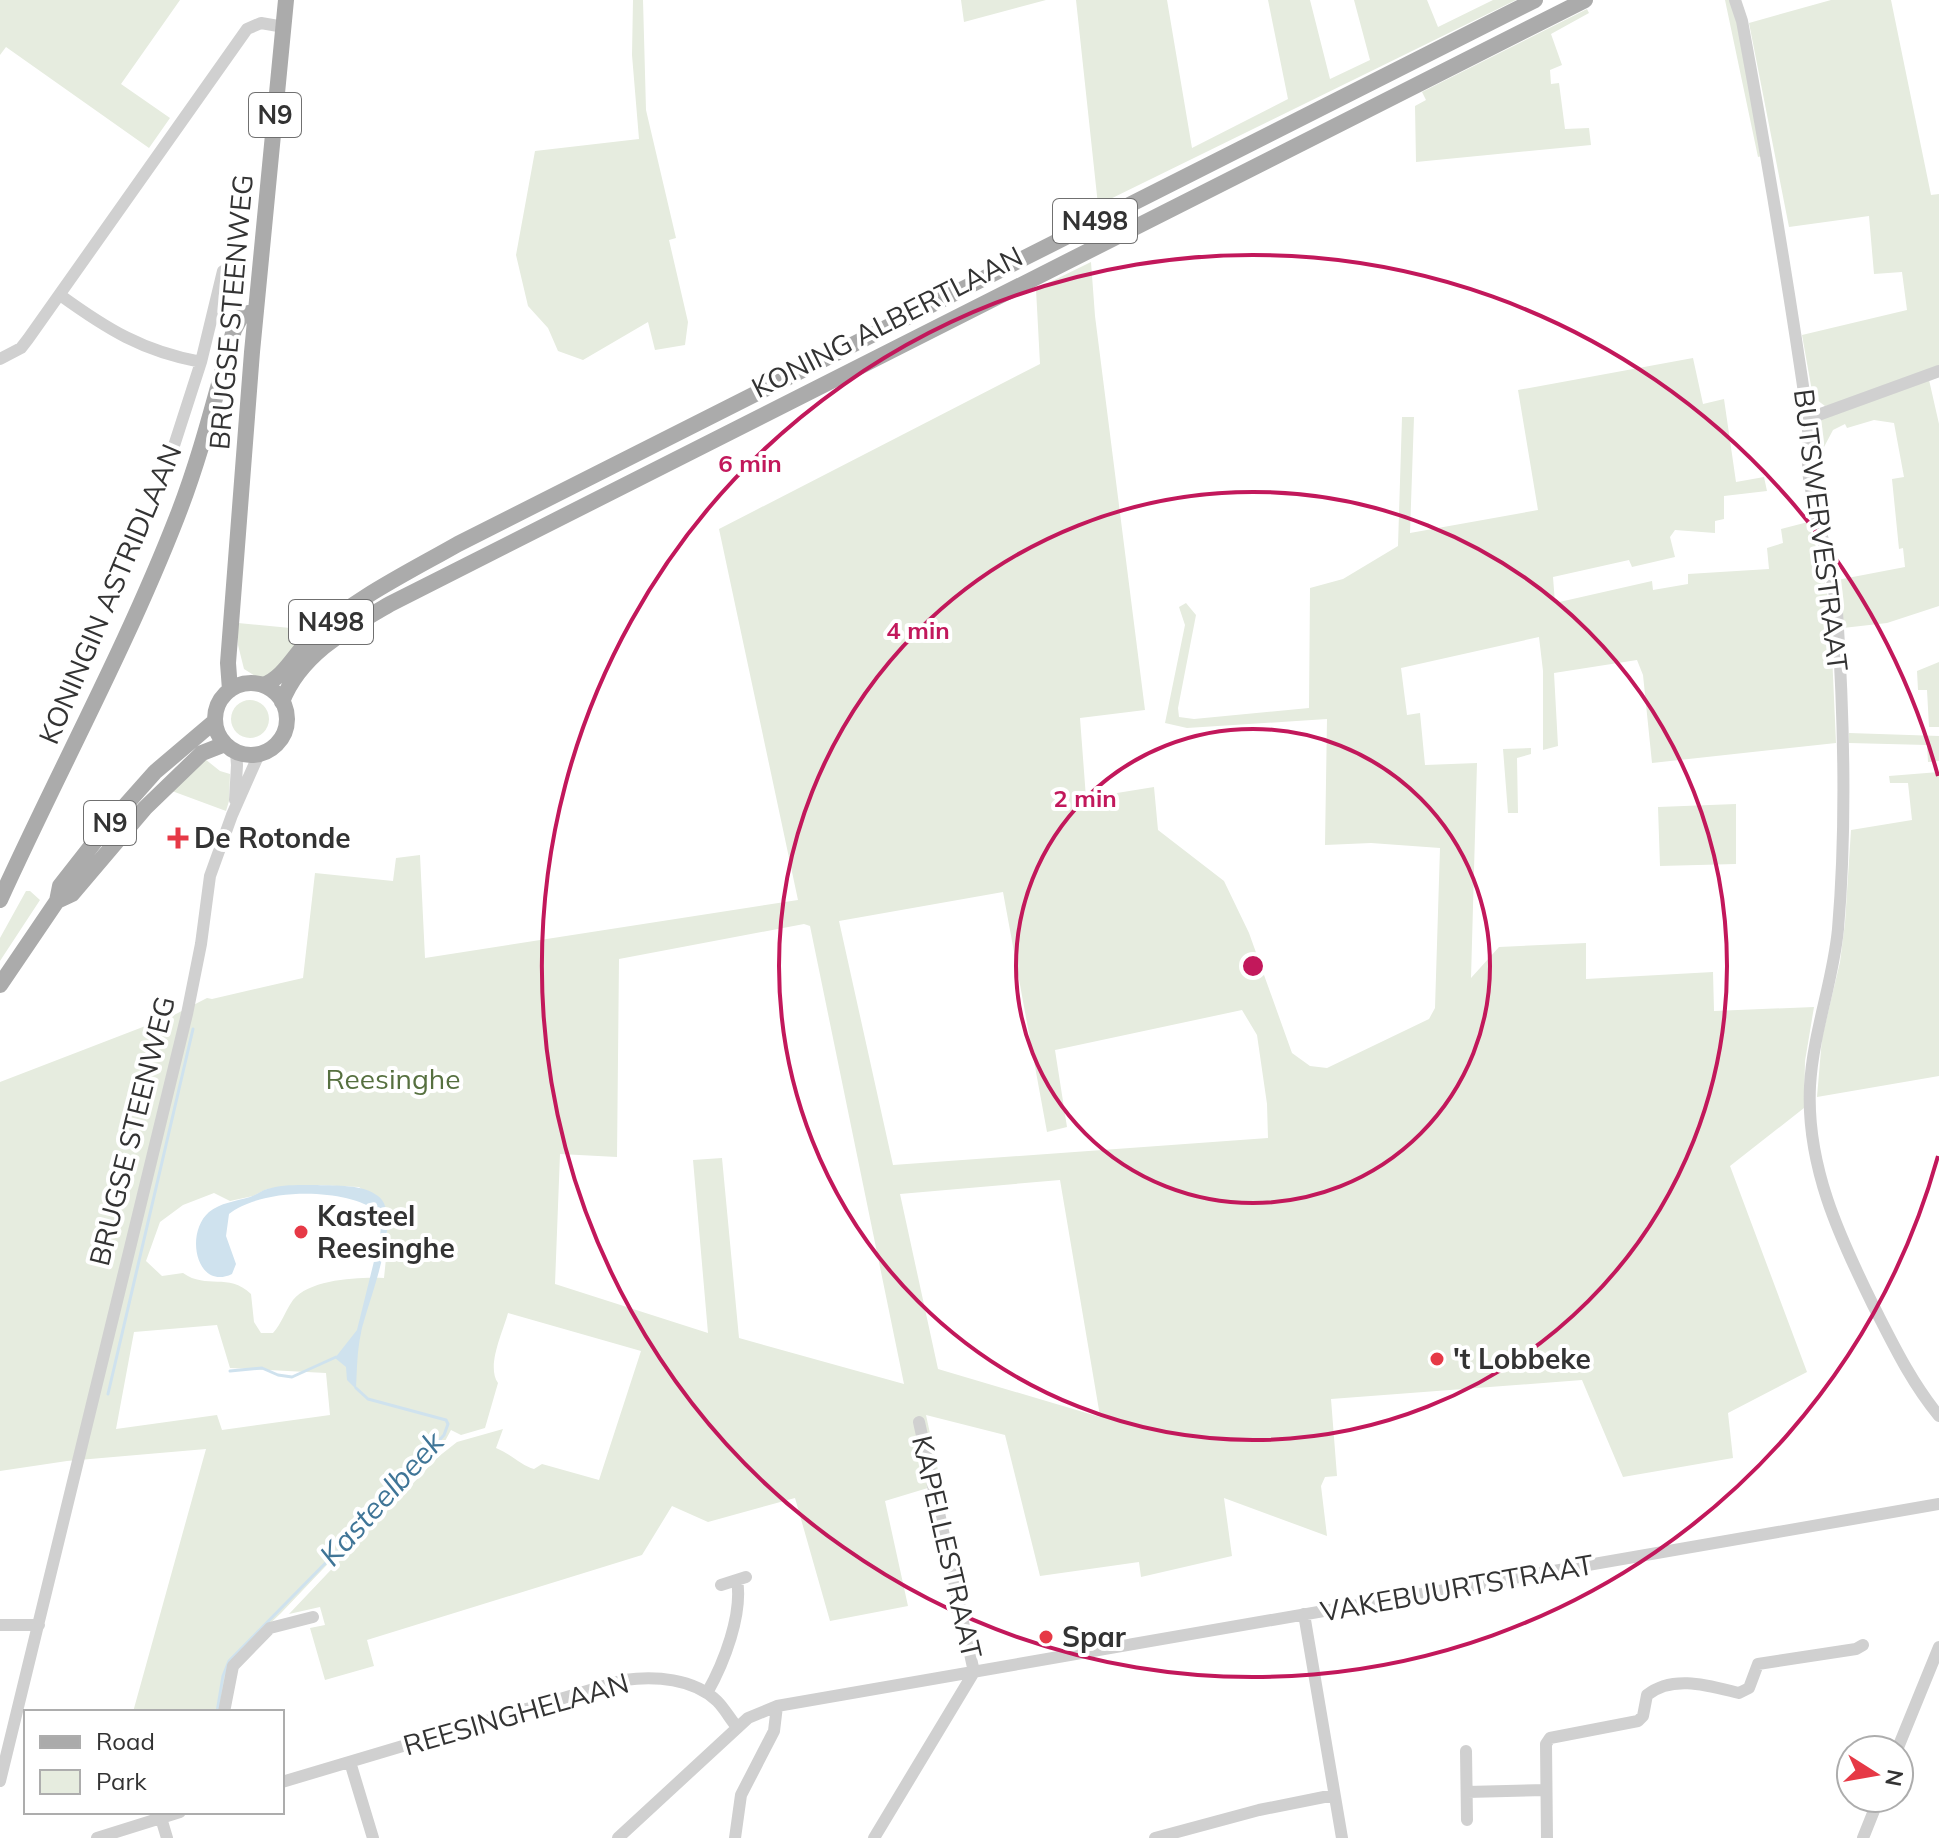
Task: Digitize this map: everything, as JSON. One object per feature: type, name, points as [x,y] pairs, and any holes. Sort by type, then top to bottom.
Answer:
[{"type":"main road","name":"BRUGSE STEENWEG","points":[[230,748],[215,721],[219,702],[230,690],[231,629],[256,311],[286,0]]},
{"type":"main road","name":"KONING ALBERTLAAN","points":[[256,684],[275,679],[310,639],[335,619],[386,585],[458,544],[1535,0]]},
{"type":"main road","name":"KONING ALBERTLAAN","points":[[282,702],[291,684],[322,647],[390,604],[1585,0]]},
{"type":"main road","name":"KONINGIN ASTRIDLAAN","points":[[0,900],[100,692],[177,516],[203,441],[234,330],[242,315],[256,311]]},
{"type":"main road","name":"BRUGSE STEENWEG","points":[[231,629],[238,665],[256,684],[282,702],[286,720],[281,738],[259,754]]},
{"type":"main road","points":[[230,690],[256,684]]},
{"type":"main road","name":"N9","points":[[0,985],[57,901],[60,886],[117,815],[155,772],[215,721]]},
{"type":"main road","points":[[230,748],[259,754]]},
{"type":"main road","name":"N9","points":[[57,901],[72,894],[145,808],[202,753],[230,748]]},
{"type":"street","name":"BUTSWERVESTRAAT","points":[[1735,0],[1742,21],[1778,218],[1807,419],[1813,508],[1836,607],[1844,810],[1838,932],[1810,1086],[1812,1132],[1820,1176],[1837,1230],[1911,1379],[1939,1416]]},
{"type":"street","points":[[0,359],[21,348],[247,29],[261,23],[284,27]]},
{"type":"street","points":[[171,455],[201,362],[223,271]]},
{"type":"street","points":[[60,295],[110,330],[135,343],[167,355],[201,362]]},
{"type":"street","points":[[1807,419],[1939,371]]},
{"type":"street","name":"BRUGSE STEENWEG","points":[[230,748],[237,773],[232,815]]},
{"type":"street","name":"BRUGSE STEENWEG","points":[[0,1781],[194,985],[210,876],[259,754]]},
{"type":"street","name":"KAPELLESTRAAT","points":[[919,1422],[974,1672]]},
{"type":"street","name":"VAKEBUURTSTRAAT","points":[[618,1838],[737,1727],[748,1718],[777,1706],[1939,1504]]},
{"type":"street","points":[[707,1693],[715,1679],[739,1608],[741,1578],[721,1585]]},
{"type":"street","points":[[1304,1614],[1342,1838]]},
{"type":"street","points":[[224,1710],[233,1666],[270,1628],[313,1617]]},
{"type":"street","points":[[0,1625],[39,1625]]},
{"type":"street","points":[[1547,1838],[1546,1744],[1550,1738],[1638,1721],[1643,1716],[1647,1695],[1655,1688],[1699,1683],[1739,1693],[1749,1688],[1758,1664],[1856,1649],[1863,1645]]},
{"type":"street","points":[[1904,1734],[1939,1647]]},
{"type":"street","points":[[874,1838],[974,1672]]},
{"type":"street","name":"REESINGHELAAN","points":[[284,1781],[624,1680],[663,1679],[686,1684],[716,1700],[737,1727]]},
{"type":"street","points":[[735,1838],[741,1795],[774,1731],[777,1706]]},
{"type":"street","points":[[1466,1751],[1467,1820]]},
{"type":"street","points":[[350,1762],[373,1838]]},
{"type":"street","points":[[1467,1792],[1546,1790]]},
{"type":"street","points":[[1155,1838],[1259,1810],[1334,1795]]},
{"type":"street","points":[[97,1838],[174,1814]]},
{"type":"street","points":[[1863,1838],[1873,1814]]},
{"type":"street","points":[[161,1818],[167,1838]]},
{"type":"green space","points":[[0,0],[180,0],[121,84],[170,118],[149,148],[6,47],[0,55]]},
{"type":"green space","points":[[633,0],[643,0],[646,110],[676,238],[669,240],[688,322],[685,345],[655,350],[648,322],[583,360],[558,351],[548,328],[528,306],[516,255],[535,151],[639,139],[632,55]]},
{"type":"green space","points":[[961,0],[1046,0],[964,22]]},
{"type":"green space","points":[[1076,0],[1167,0],[1192,148],[1288,99],[1268,0],[1310,0],[1330,79],[1370,60],[1354,0],[1427,0],[1438,27],[1493,0],[1516,0],[1098,205]]},
{"type":"green space","points":[[1725,0],[1730,0],[1738,22],[1762,156],[1758,157]]},
{"type":"green space","points":[[1831,0],[1891,0],[1931,195],[1939,194],[1939,367],[1927,371],[1939,424],[1939,606],[1887,623],[1843,628],[1837,580],[1905,567],[1903,548],[1899,549],[1892,479],[1904,477],[1894,423],[1874,420],[1847,428],[1845,424],[1833,430],[1824,447],[1813,445],[1818,421],[1835,404],[1825,406],[1813,397],[1802,335],[1907,310],[1902,272],[1874,274],[1869,216],[1789,227],[1749,23]]},
{"type":"green space","points":[[1587,9],[1589,13],[1551,34],[1562,65],[1550,70],[1551,84],[1559,83],[1565,129],[1589,128],[1591,145],[1416,162],[1415,106],[1426,100],[1422,92]]},
{"type":"green space","name":"Reesinghe","points":[[1091,262],[1095,316],[1145,710],[1080,718],[1086,798],[1154,787],[1158,830],[1224,881],[1249,933],[1292,1053],[1310,1066],[1327,1068],[1429,1019],[1435,1008],[1440,848],[1371,843],[1325,845],[1327,719],[1187,728],[1165,723],[1185,625],[1179,607],[1186,603],[1196,615],[1178,708],[1179,717],[1194,719],[1309,708],[1310,588],[1343,579],[1398,546],[1402,417],[1414,417],[1410,533],[1538,510],[1518,390],[1693,358],[1703,404],[1724,399],[1736,482],[1764,477],[1767,491],[1724,496],[1724,519],[1715,521],[1715,533],[1675,530],[1670,537],[1675,557],[1632,567],[1629,560],[1553,577],[1555,603],[1652,581],[1653,590],[1688,584],[1688,574],[1769,569],[1767,548],[1783,543],[1781,529],[1808,522],[1822,566],[1830,609],[1836,743],[1652,763],[1643,675],[1637,660],[1554,673],[1558,746],[1543,750],[1543,671],[1539,637],[1401,668],[1407,715],[1420,713],[1425,765],[1477,763],[1471,978],[1499,947],[1586,943],[1586,979],[1713,972],[1714,1011],[1814,1007],[1805,1061],[1804,1108],[1730,1166],[1807,1372],[1728,1413],[1733,1458],[1623,1477],[1582,1380],[1331,1399],[1337,1476],[1325,1477],[1321,1486],[1327,1536],[1224,1498],[1232,1556],[1141,1577],[1139,1562],[1040,1576],[1005,1435],[926,1415],[941,1484],[885,1501],[908,1606],[830,1621],[795,1498],[708,1522],[672,1506],[642,1555],[367,1640],[374,1666],[325,1680],[310,1628],[325,1625],[320,1607],[289,1614],[438,1457],[457,1442],[503,1429],[496,1448],[525,1465],[534,1469],[542,1464],[599,1480],[641,1351],[508,1313],[495,1358],[498,1383],[485,1428],[461,1435],[451,1430],[445,1441],[237,1655],[222,1710],[134,1710],[206,1449],[67,1461],[0,1471],[0,1082],[174,1015],[207,998],[303,978],[315,873],[393,881],[396,858],[420,855],[425,958],[798,900],[719,529],[1040,364],[1036,289]],"holes":[[[1003,892],[1047,1132],[1067,1127],[1055,1050],[1242,1010],[1257,1035],[1267,1104],[1268,1138],[893,1165],[839,921]],[[804,924],[810,926],[904,1384],[739,1338],[722,1158],[693,1160],[708,1333],[555,1284],[560,1154],[617,1157],[619,959]],[[1060,1180],[1100,1417],[938,1369],[900,1194]],[[317,1185],[359,1187],[387,1210],[384,1278],[349,1279],[311,1288],[293,1300],[273,1333],[261,1333],[254,1322],[251,1294],[242,1287],[192,1278],[183,1273],[162,1276],[146,1261],[160,1222],[183,1205],[214,1193],[230,1201],[267,1189]],[[217,1325],[230,1368],[326,1373],[330,1415],[222,1430],[217,1415],[116,1429],[134,1332]]]},
{"type":"green space","points":[[334,606],[337,612],[279,671],[260,679],[244,669],[238,645],[238,623],[301,629]]},
{"type":"green space","points":[[1939,662],[1939,727],[1929,727],[1927,690],[1918,690],[1917,671]]},
{"type":"green space","points":[[250,700],[263,706],[269,719],[263,732],[250,738],[237,732],[231,719],[237,706]]},
{"type":"green space","points":[[1849,733],[1939,736],[1939,761],[1928,762],[1927,745],[1849,743]]},
{"type":"green space","points":[[1531,748],[1531,754],[1517,758],[1518,813],[1508,813],[1503,749]]},
{"type":"green space","points":[[205,759],[220,771],[230,774],[226,811],[172,791]]},
{"type":"green space","points":[[1939,772],[1939,1076],[1817,1097],[1822,1038],[1840,962],[1845,923],[1851,830],[1912,820],[1908,783],[1890,783],[1889,776]]},
{"type":"green space","points":[[1736,804],[1736,864],[1660,866],[1658,807]]},
{"type":"green space","points":[[26,891],[40,900],[0,961],[0,938]]},
{"type":"water","points":[[317,1185],[365,1189],[378,1196],[385,1206],[386,1241],[361,1333],[356,1389],[347,1380],[346,1367],[335,1358],[357,1330],[380,1237],[378,1212],[346,1198],[325,1195],[282,1195],[261,1199],[229,1214],[226,1236],[236,1264],[232,1274],[220,1277],[210,1275],[198,1258],[197,1233],[201,1222],[213,1209],[273,1187]]},
{"type":"waterway","name":"Kasteelbeek","points":[[108,1394],[193,1029]]},
{"type":"waterway","name":"Kasteelbeek","points":[[230,1371],[262,1368],[292,1377],[336,1357]]},
{"type":"waterway","name":"Kasteelbeek","points":[[217,1710],[229,1661],[354,1534],[444,1435],[448,1424],[446,1420],[368,1399],[356,1388]]},
{"type":"place","name":"De Rotonde","points":[[178,838]]},
{"type":"place","name":"Kasteel Reesinghe","points":[[301,1232]]},
{"type":"place","name":"'t Lobbeke","points":[[1437,1359]]},
{"type":"place","name":"Spar","points":[[1046,1637]]}]
